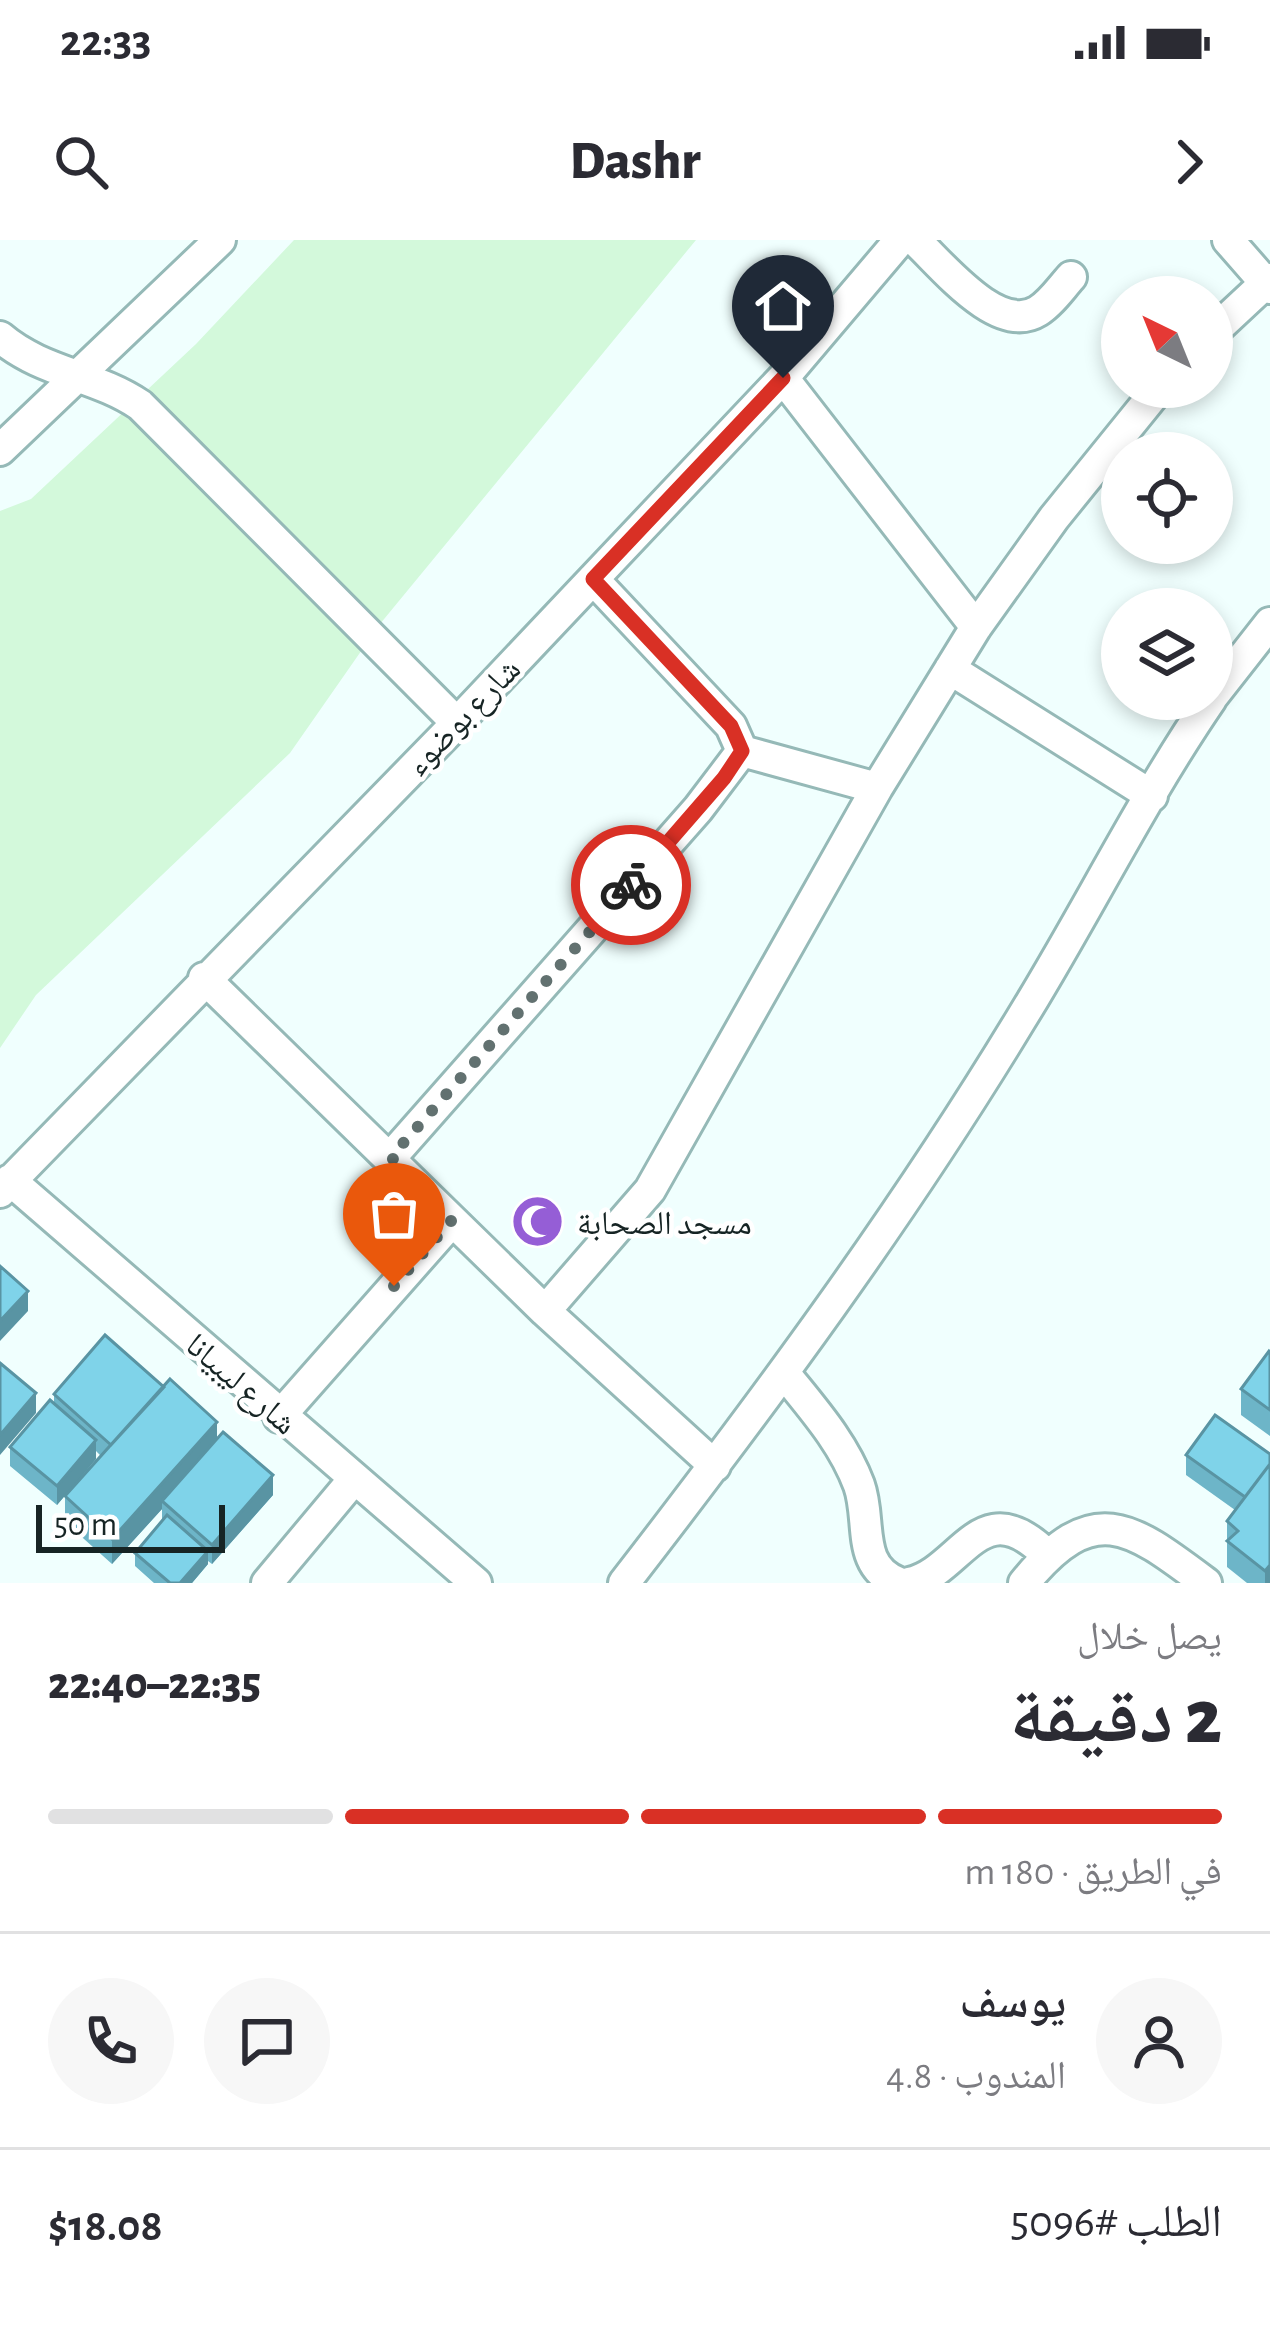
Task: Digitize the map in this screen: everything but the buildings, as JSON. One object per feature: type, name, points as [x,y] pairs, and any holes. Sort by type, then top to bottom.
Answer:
[{"type":"street","name":"شارع بوضوء","points":[[5,1186],[458,723],[783,378],[900,240]]},
{"type":"street","points":[[915,240],[982,302],[1004,316],[1036,312],[1071,277]]},
{"type":"street","points":[[1228,240],[1268,283],[1233,314]]},
{"type":"street","points":[[0,450],[213,242]]},
{"type":"street","points":[[0,337],[42,365],[109,387],[154,417],[458,723]]},
{"type":"street","points":[[783,378],[976,627]]},
{"type":"street","points":[[544,1311],[650,1190],[950,668],[1054,518],[1143,408]]},
{"type":"street","points":[[593,579],[731,726],[742,751]]},
{"type":"street","points":[[1233,670],[1270,623]]},
{"type":"street","points":[[950,668],[1152,796]]},
{"type":"street","points":[[624,1583],[785,1374],[889,1227],[1021,1020],[1198,720]]},
{"type":"street","points":[[742,751],[877,788]]},
{"type":"street","points":[[391,1157],[686,824],[742,751]]},
{"type":"street","points":[[204,978],[544,1311],[715,1466]]},
{"type":"street","name":"شارع ليبيانا","points":[[5,1186],[476,1583]]},
{"type":"street","points":[[279,1417],[452,1220]]},
{"type":"street","points":[[785,1374],[830,1431],[853,1470],[864,1500],[874,1567],[899,1583]]},
{"type":"street","points":[[267,1583],[354,1479]]},
{"type":"street","points":[[1024,1583],[1047,1555],[1080,1534],[1115,1530],[1148,1540],[1206,1583]]},
{"type":"street","points":[[909,1583],[931,1575],[964,1543],[982,1533],[1018,1534],[1047,1555]]},
{"type":"green space","points":[[294,240],[696,240],[380,624],[290,753],[36,995],[0,1048],[0,511],[31,499],[196,344]]},
{"type":"way so far","points":[[394,1286],[452,1220],[391,1157],[631,885]]},
{"type":"place","name":"مسجد الصحابة","points":[[538,1222]]},
{"type":"route","points":[[631,885],[742,751],[731,726],[593,579],[783,378]]}]
